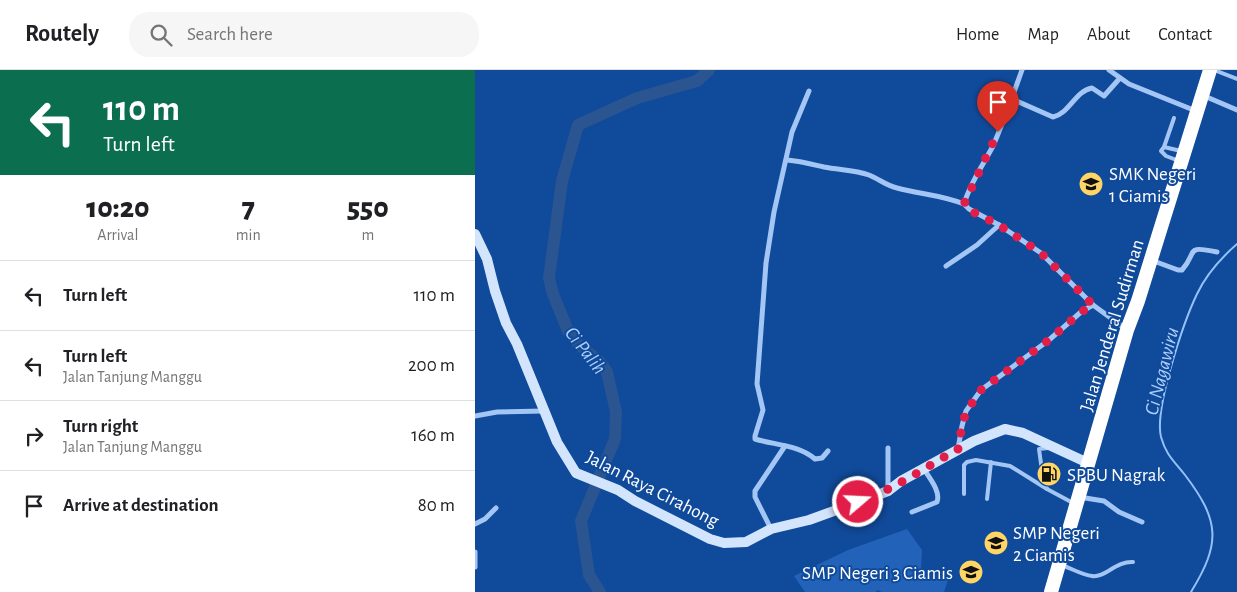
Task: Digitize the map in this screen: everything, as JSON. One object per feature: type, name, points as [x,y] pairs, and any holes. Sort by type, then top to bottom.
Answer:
[{"type":"highway","name":"Jalan Jenderal Sudirman","points":[[1051,592],[1127,330],[1151,260],[1210,70]]},
{"type":"street","points":[[964,204],[993,144],[1022,70]]},
{"type":"street","points":[[1109,70],[1129,84],[1197,112]]},
{"type":"street","points":[[1012,99],[1053,117],[1061,114],[1087,89],[1092,88],[1104,96],[1120,78]]},
{"type":"street","points":[[809,90],[792,132],[774,212],[766,263],[757,384],[763,410],[755,439],[769,441],[810,454],[815,459],[822,458],[828,451]]},
{"type":"street","points":[[1202,95],[1237,110]]},
{"type":"street","points":[[787,160],[803,161],[825,167],[858,172],[872,176],[897,188],[938,196],[964,204],[969,210],[999,225],[1041,253],[1093,305],[1127,330]]},
{"type":"street","points":[[946,266],[977,245],[999,225]]},
{"type":"street","name":"Jalan Raya Cirahong","points":[[475,234],[487,259],[506,323],[517,344],[543,411],[557,442],[576,472],[613,488],[710,539],[724,542],[746,542],[771,529],[809,520],[887,491],[958,449],[1005,429],[1023,433],[1087,465]]},
{"type":"street","points":[[1151,260],[1182,270],[1194,250],[1198,248],[1217,252]]},
{"type":"street","points":[[958,449],[966,412],[981,390],[1049,340],[1081,312],[1093,305]]},
{"type":"street","points":[[475,416],[497,412],[543,411]]},
{"type":"street","points":[[771,529],[755,497],[755,491],[785,446]]},
{"type":"street","points":[[887,491],[888,448]]},
{"type":"street","points":[[912,512],[937,502],[938,499],[938,493],[924,469]]},
{"type":"street","points":[[1078,500],[1104,501],[1119,512],[1142,522]]},
{"type":"street","points":[[475,524],[485,519],[495,508]]},
{"type":"street","points":[[475,552],[475,568]]},
{"type":"lane","points":[[1214,70],[1237,78]]},
{"type":"lane","points":[[1174,118],[1161,151],[1166,156],[1182,157]]},
{"type":"lane","points":[[1164,147],[1182,157]]},
{"type":"lane","points":[[1047,489],[1043,478],[1039,449],[1045,447],[1056,449],[1068,458],[1087,465]]},
{"type":"lane","points":[[964,494],[964,465],[967,462],[976,460],[1010,466],[1047,489],[1078,500]]},
{"type":"lane","points":[[987,499],[991,462]]},
{"type":"lane","points":[[1059,564],[1092,576],[1102,575],[1118,564],[1133,562]]},
{"type":"shaded area","points":[[907,529],[922,550],[921,571],[949,577],[944,592],[882,592],[877,590],[876,592],[805,592],[794,576],[848,550]]},
{"type":"waterway","name":"Ci Palih","points":[[600,592],[589,575],[581,521],[615,439],[616,412],[607,372],[600,362],[579,345],[568,331],[553,294],[549,278],[562,181],[578,125],[637,98],[697,81],[709,70]]},
{"type":"waterway","name":"Ci Nagawiru","points":[[1191,592],[1208,560],[1212,546],[1210,519],[1197,491],[1174,462],[1163,443],[1160,424],[1162,407],[1171,365],[1197,294],[1214,267],[1237,244]]},
{"type":"place","name":"SMK Negeri 1 Ciamis","points":[[1091,184]]},
{"type":"place","name":"SPBU Nagrak","points":[[1049,474]]},
{"type":"place","name":"SMP Negeri 2 Ciamis","points":[[996,543]]},
{"type":"place","name":"SMP Negeri 3 Ciamis","points":[[971,572]]},
{"type":"route","points":[[858,502],[887,491],[958,449],[966,412],[981,390],[1056,335],[1081,312],[1093,305],[1041,253],[999,225],[969,210],[964,204],[965,198],[998,132]]}]
